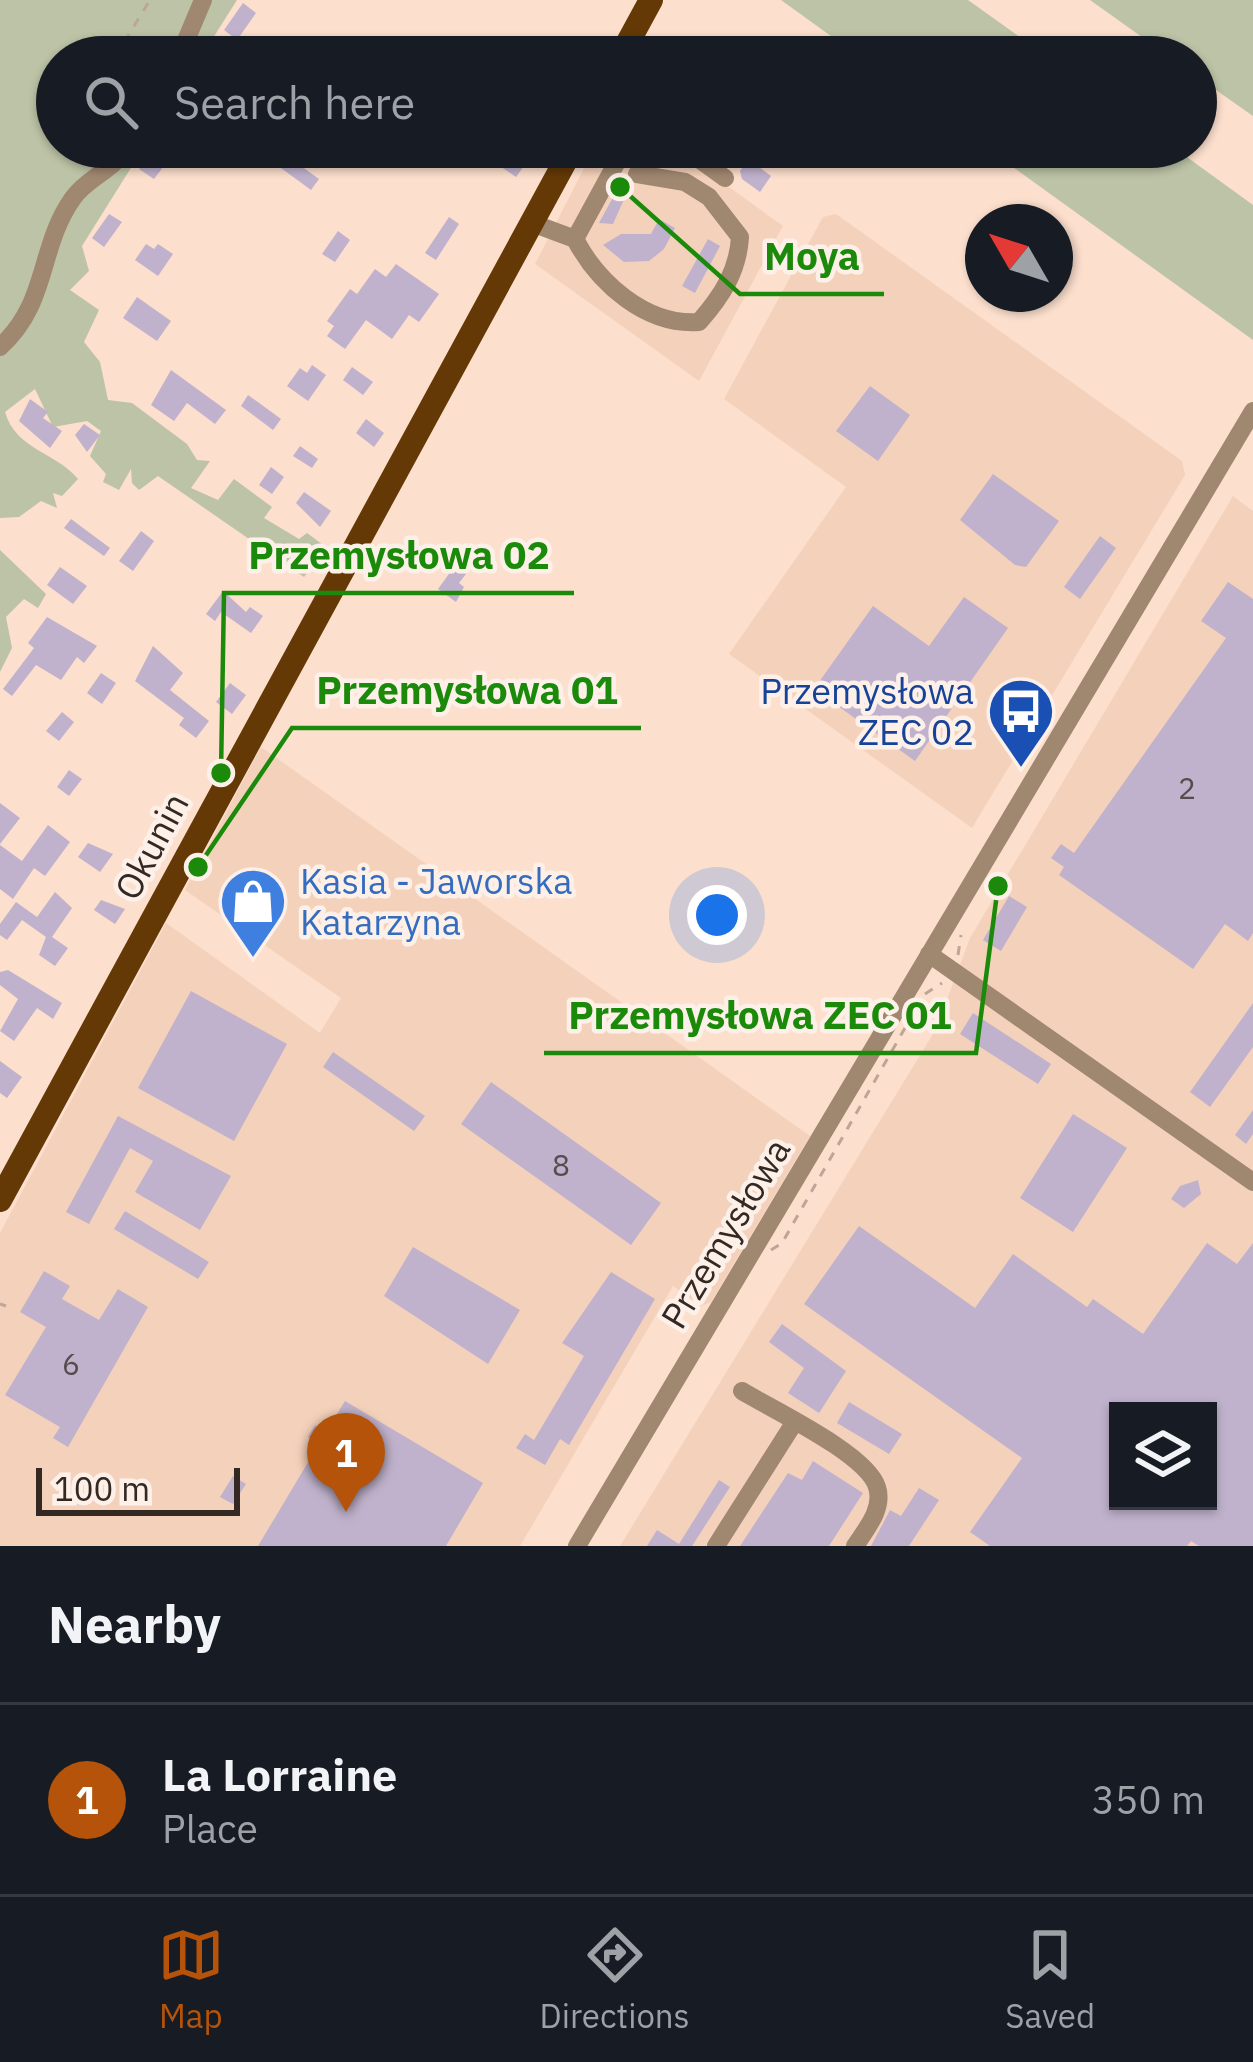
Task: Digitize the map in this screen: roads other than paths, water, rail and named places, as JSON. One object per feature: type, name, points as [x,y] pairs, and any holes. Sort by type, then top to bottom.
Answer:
[{"type":"main road","points":[[631,36],[651,0]]},
{"type":"main road","name":"Okunin","points":[[0,1200],[562,168]]},
{"type":"street","points":[[187,36],[202,0]]},
{"type":"street","points":[[0,347],[28,318],[75,195],[111,168]]},
{"type":"street","points":[[575,239],[621,168]]},
{"type":"street","points":[[532,223],[575,239],[596,274],[612,289],[684,323],[699,322],[728,284],[739,259],[740,237],[709,197],[685,182],[640,168]]},
{"type":"street","points":[[711,168],[725,178]]},
{"type":"street","name":"Przemysłowa","points":[[577,1546],[1253,411]]},
{"type":"street","points":[[929,954],[1253,1182]]},
{"type":"street","points":[[742,1391],[865,1465],[879,1489],[876,1514],[855,1546]]},
{"type":"street","points":[[716,1546],[794,1424]]},
{"type":"place","name":"Moya","points":[[620,187]]},
{"type":"place","name":"Przemysłowa ZEC 02","points":[[1021,770]]},
{"type":"place","name":"Przemysłowa 02","points":[[221,773]]},
{"type":"place","name":"Przemysłowa 01","points":[[198,867]]},
{"type":"place","name":"Przemysłowa ZEC 01","points":[[998,886]]},
{"type":"place","name":"Kasia - Jaworska Katarzyna","points":[[253,960]]},
{"type":"place","name":"La Lorraine","points":[[346,1512]]}]
